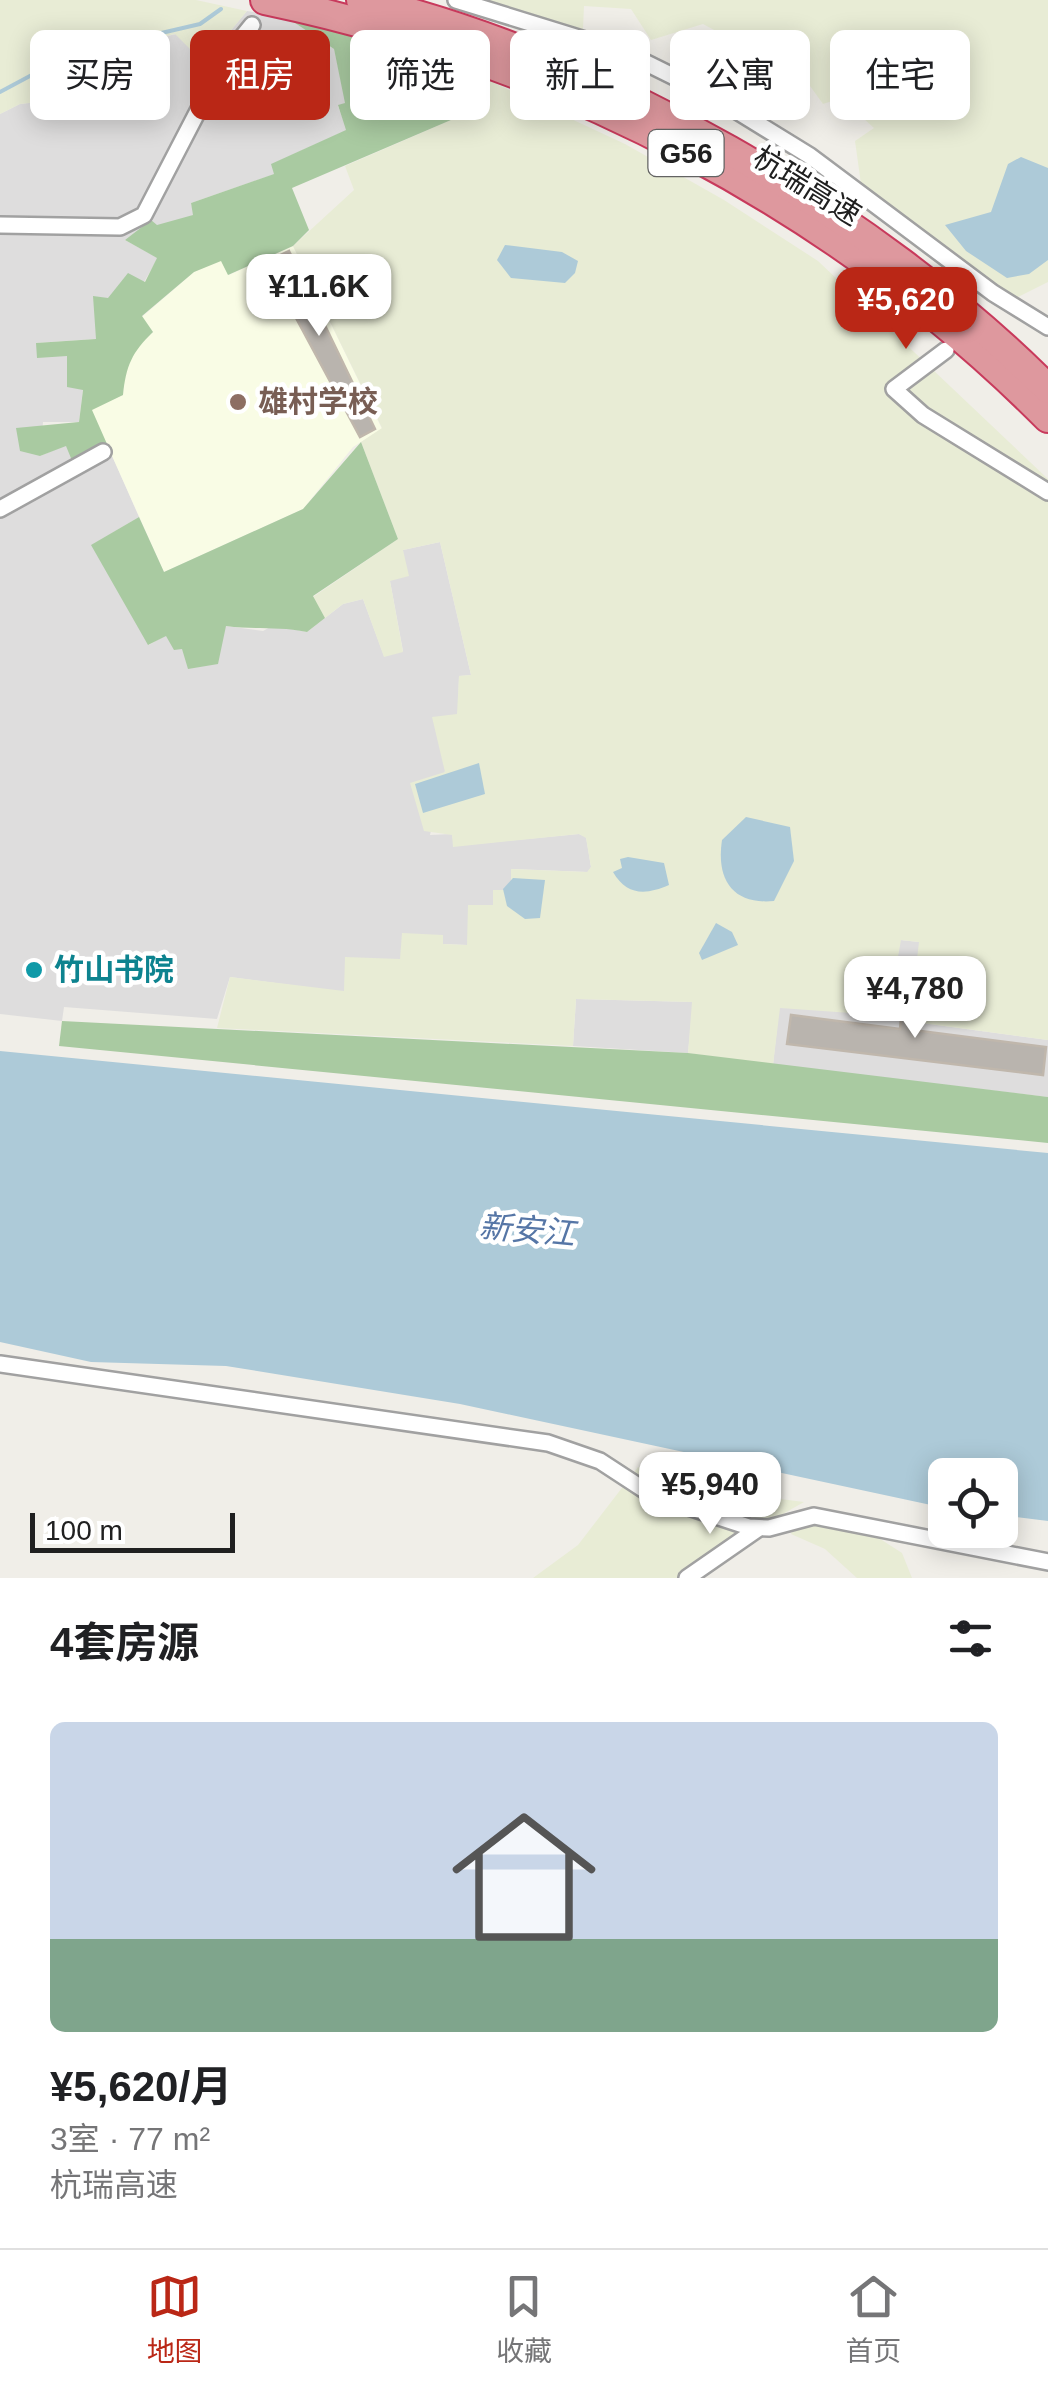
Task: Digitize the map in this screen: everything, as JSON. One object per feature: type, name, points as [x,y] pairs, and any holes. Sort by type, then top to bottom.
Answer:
[{"type":"highway","name":"杭瑞高速","points":[[361,0],[534,58],[626,99],[754,166],[902,264],[1048,389]]},
{"type":"highway","name":"杭瑞高速","points":[[258,12],[372,24],[476,57],[572,96],[704,162],[783,207],[879,272],[970,345],[1048,418]]},
{"type":"street","points":[[456,0],[624,52],[711,95],[810,156],[1048,327]]},
{"type":"street","points":[[0,225],[120,227],[144,215],[226,57],[258,12]]},
{"type":"street","points":[[996,314],[1010,303]]},
{"type":"street","points":[[946,350],[894,389],[923,415],[1048,492]]},
{"type":"street","points":[[0,510],[104,452]]},
{"type":"street","points":[[0,1364],[548,1442],[600,1461],[652,1494],[758,1528]]},
{"type":"street","points":[[686,1578],[758,1528],[814,1516],[1048,1562]]},
{"type":"shaded area","points":[[0,0],[196,0],[247,11],[231,30],[190,30],[190,49],[175,34],[170,35],[170,30],[30,30],[30,103],[0,114]]},
{"type":"shaded area","points":[[477,0],[1048,0],[1048,282],[1014,299],[862,191],[855,141],[874,128],[865,120],[970,120],[970,30],[830,30],[830,102],[823,104],[810,86],[810,30],[714,30],[703,24],[670,30],[670,34],[651,40],[650,30],[645,30],[631,9],[584,6],[583,29]]},
{"type":"shaded area","points":[[247,11],[286,17],[306,30],[231,30]]},
{"type":"shaded area","points":[[170,35],[190,36],[190,120],[330,120],[330,46],[334,49],[346,103],[338,106],[347,130],[272,164],[275,174],[191,203],[194,215],[125,240],[158,258],[144,282],[96,339],[36,343],[67,356],[83,389],[79,422],[43,422],[40,456],[66,445],[74,462],[107,444],[139,517],[92,545],[149,645],[166,635],[226,626],[263,631],[274,625],[307,632],[343,604],[363,599],[384,656],[403,651],[390,581],[403,550],[440,542],[471,675],[459,676],[458,715],[430,835],[452,834],[454,846],[579,834],[586,837],[591,867],[588,872],[512,869],[511,891],[494,905],[467,945],[443,944],[443,936],[344,992],[230,977],[217,1019],[64,1007],[62,1021],[0,1014],[0,114],[30,103],[30,120],[170,120]]},
{"type":"shaded area","points":[[490,81],[510,90],[510,120],[573,120],[625,144],[724,200],[818,261],[1048,479],[1048,1040],[922,1023],[929,969],[916,967],[919,942],[901,940],[897,962],[885,973],[879,1015],[780,1008],[773,1065],[688,1053],[692,1002],[576,999],[573,1046],[217,1028],[230,977],[344,991],[345,957],[400,959],[402,933],[443,935],[443,944],[467,945],[468,905],[493,905],[493,890],[511,890],[511,869],[587,872],[591,867],[586,838],[579,834],[453,847],[452,835],[424,831],[410,783],[445,772],[432,717],[457,714],[459,676],[471,675],[440,542],[403,550],[409,576],[390,581],[403,652],[384,657],[363,599],[343,604],[325,618],[313,597],[398,539],[361,442],[382,428],[293,246],[354,190],[345,166],[451,120],[490,120]]},
{"type":"shaded area","name":"雄村学校","points":[[293,246],[382,429],[353,447],[303,509],[164,572],[91,409],[123,395],[125,368],[135,349],[153,332],[142,317],[194,272],[221,260],[229,275]]},
{"type":"shaded area","points":[[900,940],[919,942],[929,968],[922,1023],[1048,1040],[1048,1097],[773,1065],[779,1008],[885,973],[897,962]]},
{"type":"shaded area","points":[[576,999],[693,1002],[688,1053],[573,1046]]},
{"type":"shaded area","points":[[638,1467],[683,1487],[804,1502],[774,1519],[750,1522],[737,1554],[695,1578],[533,1578],[578,1545]]},
{"type":"shaded area","points":[[817,1522],[874,1535],[902,1553],[912,1578],[857,1578],[825,1549],[791,1534],[795,1524]]},
{"type":"green space","points":[[286,17],[350,33],[350,120],[451,120],[292,188],[309,230],[293,246],[228,275],[221,261],[194,272],[142,316],[153,332],[131,360],[123,395],[92,410],[107,444],[73,463],[66,446],[40,456],[20,451],[16,428],[79,422],[83,390],[67,387],[67,356],[37,358],[36,343],[96,339],[93,296],[108,298],[128,273],[145,282],[157,258],[125,240],[151,220],[157,225],[193,215],[191,203],[274,174],[271,164],[346,130],[338,105],[345,103],[334,49],[330,46],[330,30],[306,30]]},
{"type":"green space","points":[[361,442],[398,539],[313,596],[325,618],[307,632],[226,626],[218,664],[188,669],[182,649],[174,650],[166,636],[148,645],[91,545],[139,517],[164,572],[303,509]]},
{"type":"green space","points":[[62,1021],[688,1053],[1048,1097],[1048,1143],[59,1046]]},
{"type":"water","points":[[1021,157],[1048,168],[1048,260],[1029,274],[1007,278],[966,251],[945,225],[991,212],[1008,164]]},
{"type":"water","points":[[505,245],[562,252],[578,261],[575,273],[565,283],[511,278],[497,260]]},
{"type":"water","points":[[479,763],[485,794],[423,813],[415,784]]},
{"type":"water","points":[[746,817],[790,827],[794,861],[774,901],[747,899],[730,887],[725,877],[722,840]]},
{"type":"water","points":[[620,859],[664,863],[669,885],[645,892],[624,886],[613,872],[622,868]]},
{"type":"water","points":[[513,878],[545,880],[540,918],[525,919],[507,906],[503,889]]},
{"type":"water","points":[[716,923],[732,932],[738,945],[702,960],[699,953]]},
{"type":"water","name":"新安江","points":[[0,1051],[1048,1153],[1048,1521],[1018,1517],[1018,1458],[928,1458],[928,1504],[460,1404],[226,1366],[91,1362],[0,1342]]},
{"type":"building","points":[[289,251],[375,429],[360,437],[266,262]]},
{"type":"building","points":[[905,970],[919,971],[913,1030],[1046,1047],[1043,1075],[787,1044],[791,1015],[900,1029]]},
{"type":"waterway","points":[[0,92],[71,54],[200,24],[221,9]]},
{"type":"place","name":"雄村学校","points":[[238,402]]},
{"type":"place","name":"竹山书院","points":[[34,970]]}]
